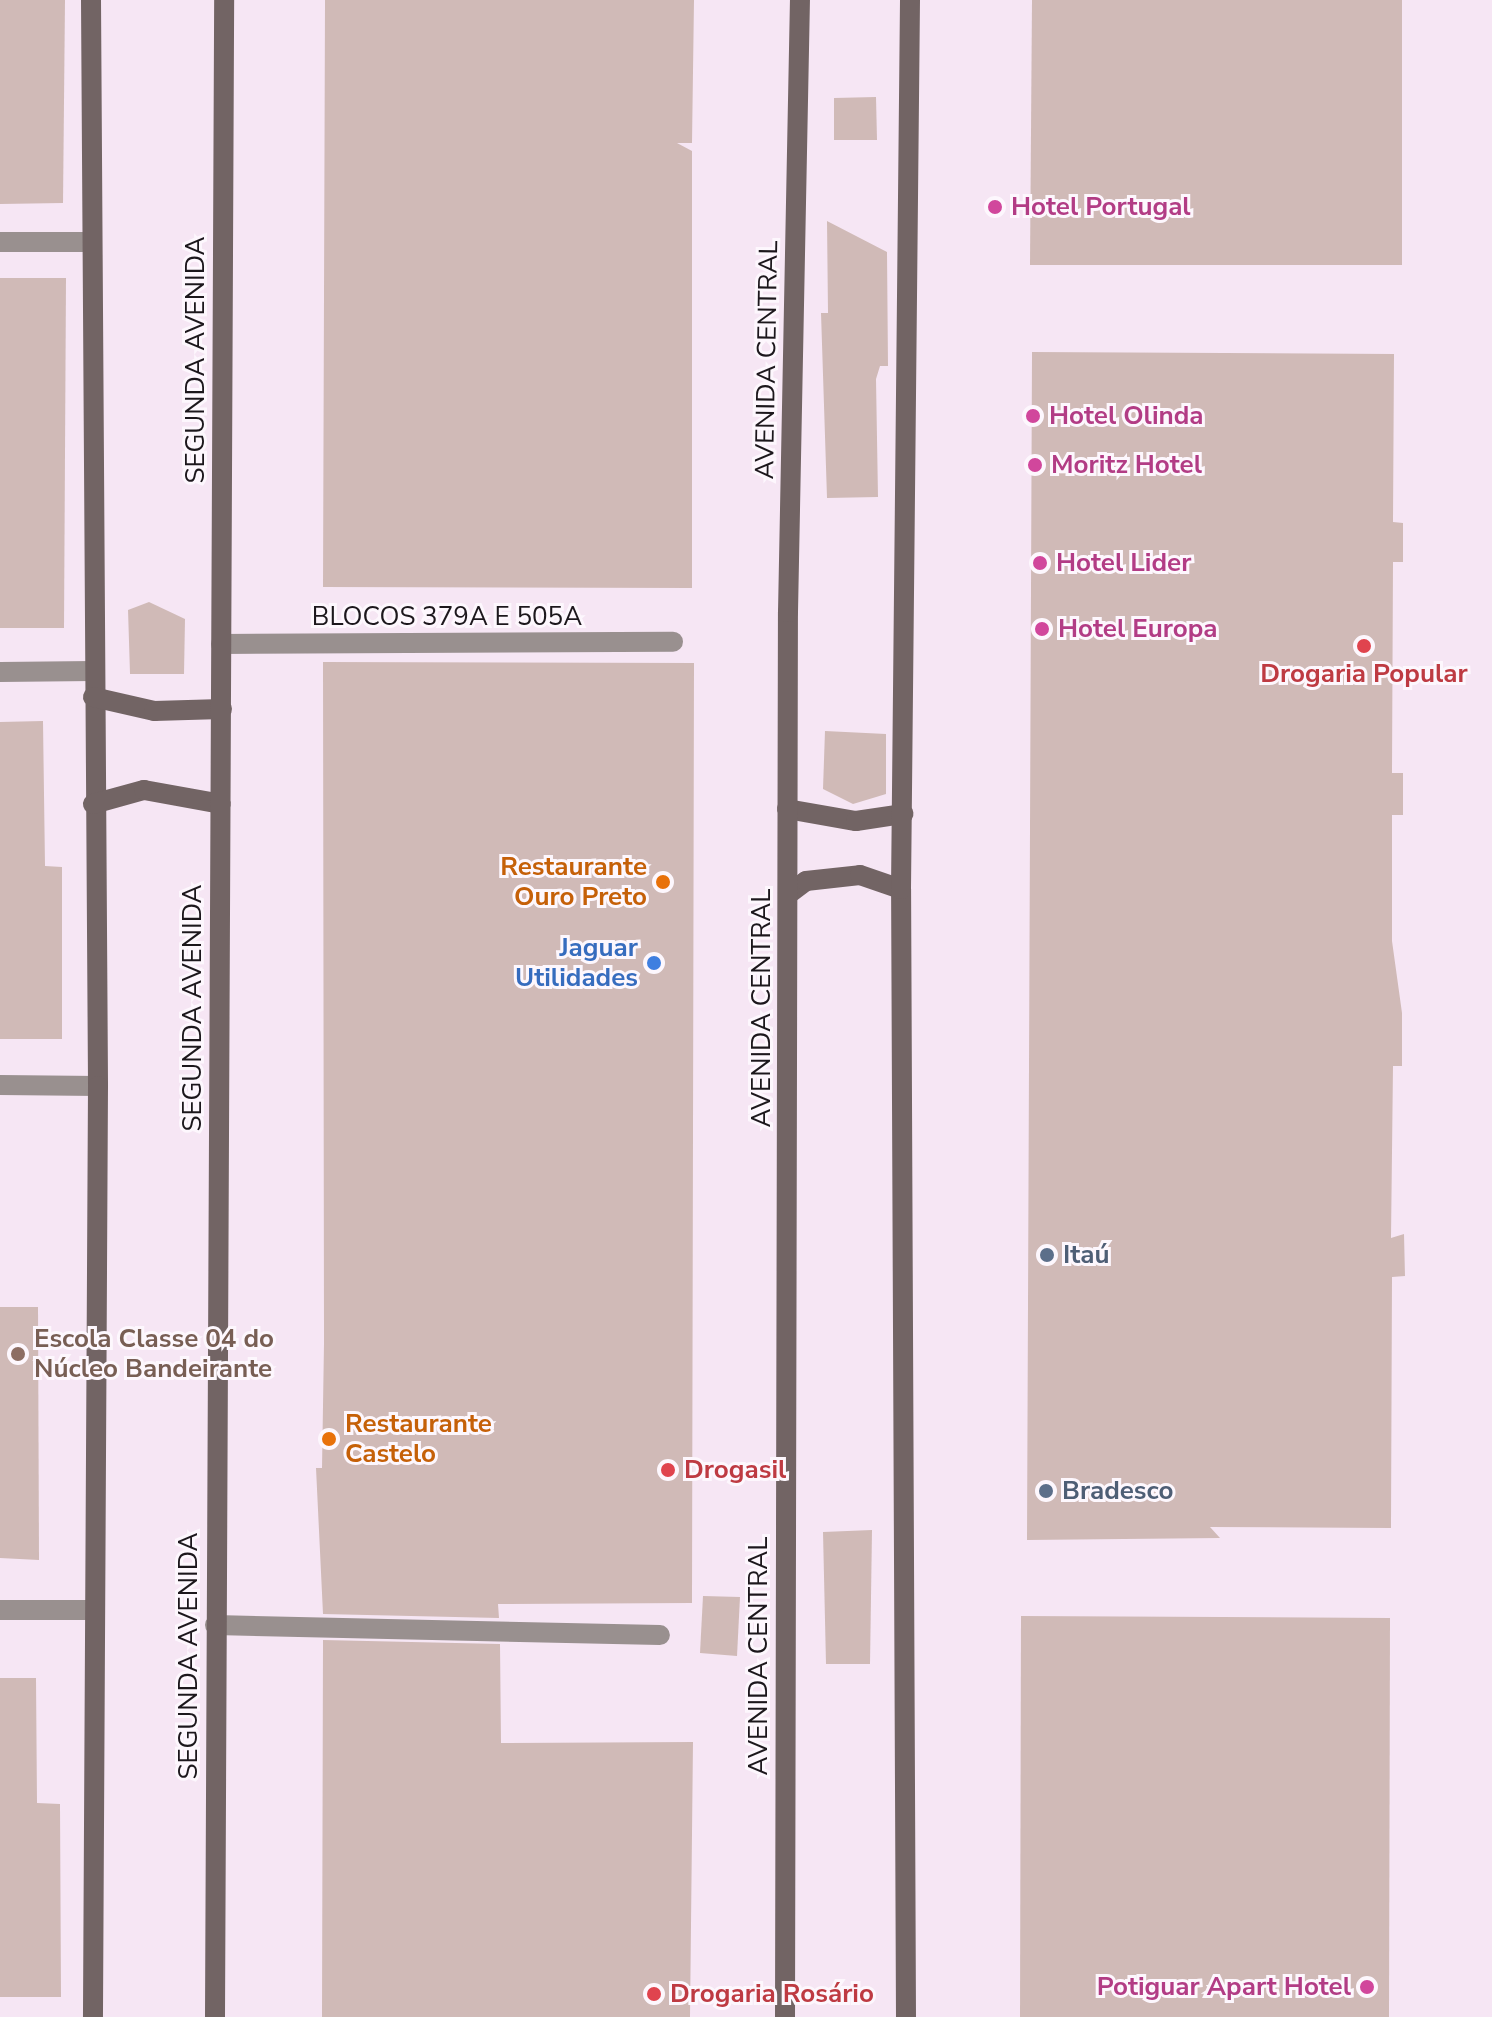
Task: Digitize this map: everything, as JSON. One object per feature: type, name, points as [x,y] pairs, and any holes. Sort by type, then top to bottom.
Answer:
[{"type":"street","points":[[91,0],[93,804],[98,1086],[93,2017]]},
{"type":"street","name":"SEGUNDA AVENIDA","points":[[215,2017],[224,0]]},
{"type":"street","name":"AVENIDA CENTRAL","points":[[785,2017],[790,893],[787,809],[800,0]]},
{"type":"street","points":[[906,2017],[901,889],[910,0]]},
{"type":"street","points":[[0,242],[92,242]]},
{"type":"street","name":"BLOCOS 379A E 505A","points":[[221,644],[673,642]]},
{"type":"street","points":[[0,672],[93,671]]},
{"type":"street","points":[[93,697],[154,711],[222,709]]},
{"type":"street","points":[[93,804],[144,790],[221,804]]},
{"type":"street","points":[[787,809],[856,821],[903,814]]},
{"type":"street","points":[[790,893],[814,878],[860,875],[901,889]]},
{"type":"street","points":[[0,1085],[98,1086]]},
{"type":"street","points":[[0,1610],[95,1610]]},
{"type":"street","points":[[215,1625],[660,1635]]},
{"type":"building","points":[[0,0],[65,0],[63,203],[0,204]]},
{"type":"building","points":[[325,0],[694,0],[692,143],[677,143],[692,151],[692,588],[323,587]]},
{"type":"building","points":[[1032,0],[1402,0],[1402,265],[1030,265]]},
{"type":"building","points":[[876,97],[877,140],[834,140],[834,98]]},
{"type":"building","points":[[827,221],[887,252],[888,366],[880,366],[876,379],[878,497],[827,498],[821,313],[828,313]]},
{"type":"building","points":[[0,278],[66,278],[64,628],[0,628]]},
{"type":"building","points":[[1032,352],[1394,354],[1393,522],[1403,523],[1403,562],[1393,562],[1392,773],[1403,773],[1403,815],[1392,815],[1392,941],[1402,1013],[1402,1066],[1393,1066],[1391,1238],[1404,1234],[1405,1276],[1392,1277],[1391,1528],[1210,1527],[1220,1538],[1027,1540]]},
{"type":"building","points":[[149,602],[185,619],[184,674],[130,674],[128,610]]},
{"type":"building","points":[[323,662],[694,663],[692,1603],[498,1604],[499,1618],[323,1614],[316,1468],[322,1468],[324,1343]]},
{"type":"building","points":[[43,721],[45,866],[62,867],[62,1039],[0,1039],[0,722]]},
{"type":"building","points":[[825,731],[886,734],[886,794],[853,804],[823,789]]},
{"type":"building","name":"Escola Classe 04 do Núcleo Bandeirante","points":[[0,1307],[38,1307],[39,1560],[0,1558]]},
{"type":"building","points":[[872,1530],[870,1664],[826,1664],[823,1532]]},
{"type":"building","points":[[703,1596],[740,1597],[737,1656],[700,1653]]},
{"type":"building","points":[[1021,1616],[1390,1618],[1389,2017],[1020,2017]]},
{"type":"building","points":[[323,1640],[500,1644],[501,1743],[693,1742],[690,2017],[322,2017]]},
{"type":"building","points":[[0,1678],[36,1678],[37,1803],[60,1804],[61,1997],[0,1997]]},
{"type":"place","name":"Hotel Portugal","points":[[995,207]]},
{"type":"place","name":"Hotel Olinda","points":[[1033,416]]},
{"type":"place","name":"Moritz Hotel","points":[[1035,465]]},
{"type":"place","name":"Hotel Lider","points":[[1040,563]]},
{"type":"place","name":"Hotel Europa","points":[[1042,629]]},
{"type":"place","name":"Drogaria Popular","points":[[1364,646]]},
{"type":"place","name":"Restaurante Ouro Preto","points":[[663,882]]},
{"type":"place","name":"Jaguar Utilidades","points":[[654,963]]},
{"type":"place","name":"Itaú","points":[[1047,1255]]},
{"type":"place","name":"Escola Classe 04 do Núcleo Bandeirante","points":[[18,1354]]},
{"type":"place","name":"Restaurante Castelo","points":[[329,1439]]},
{"type":"place","name":"Drogasil","points":[[668,1470]]},
{"type":"place","name":"Bradesco","points":[[1046,1491]]},
{"type":"place","name":"Potiguar Apart Hotel","points":[[1367,1987]]},
{"type":"place","name":"Drogaria Rosário","points":[[654,1994]]}]
